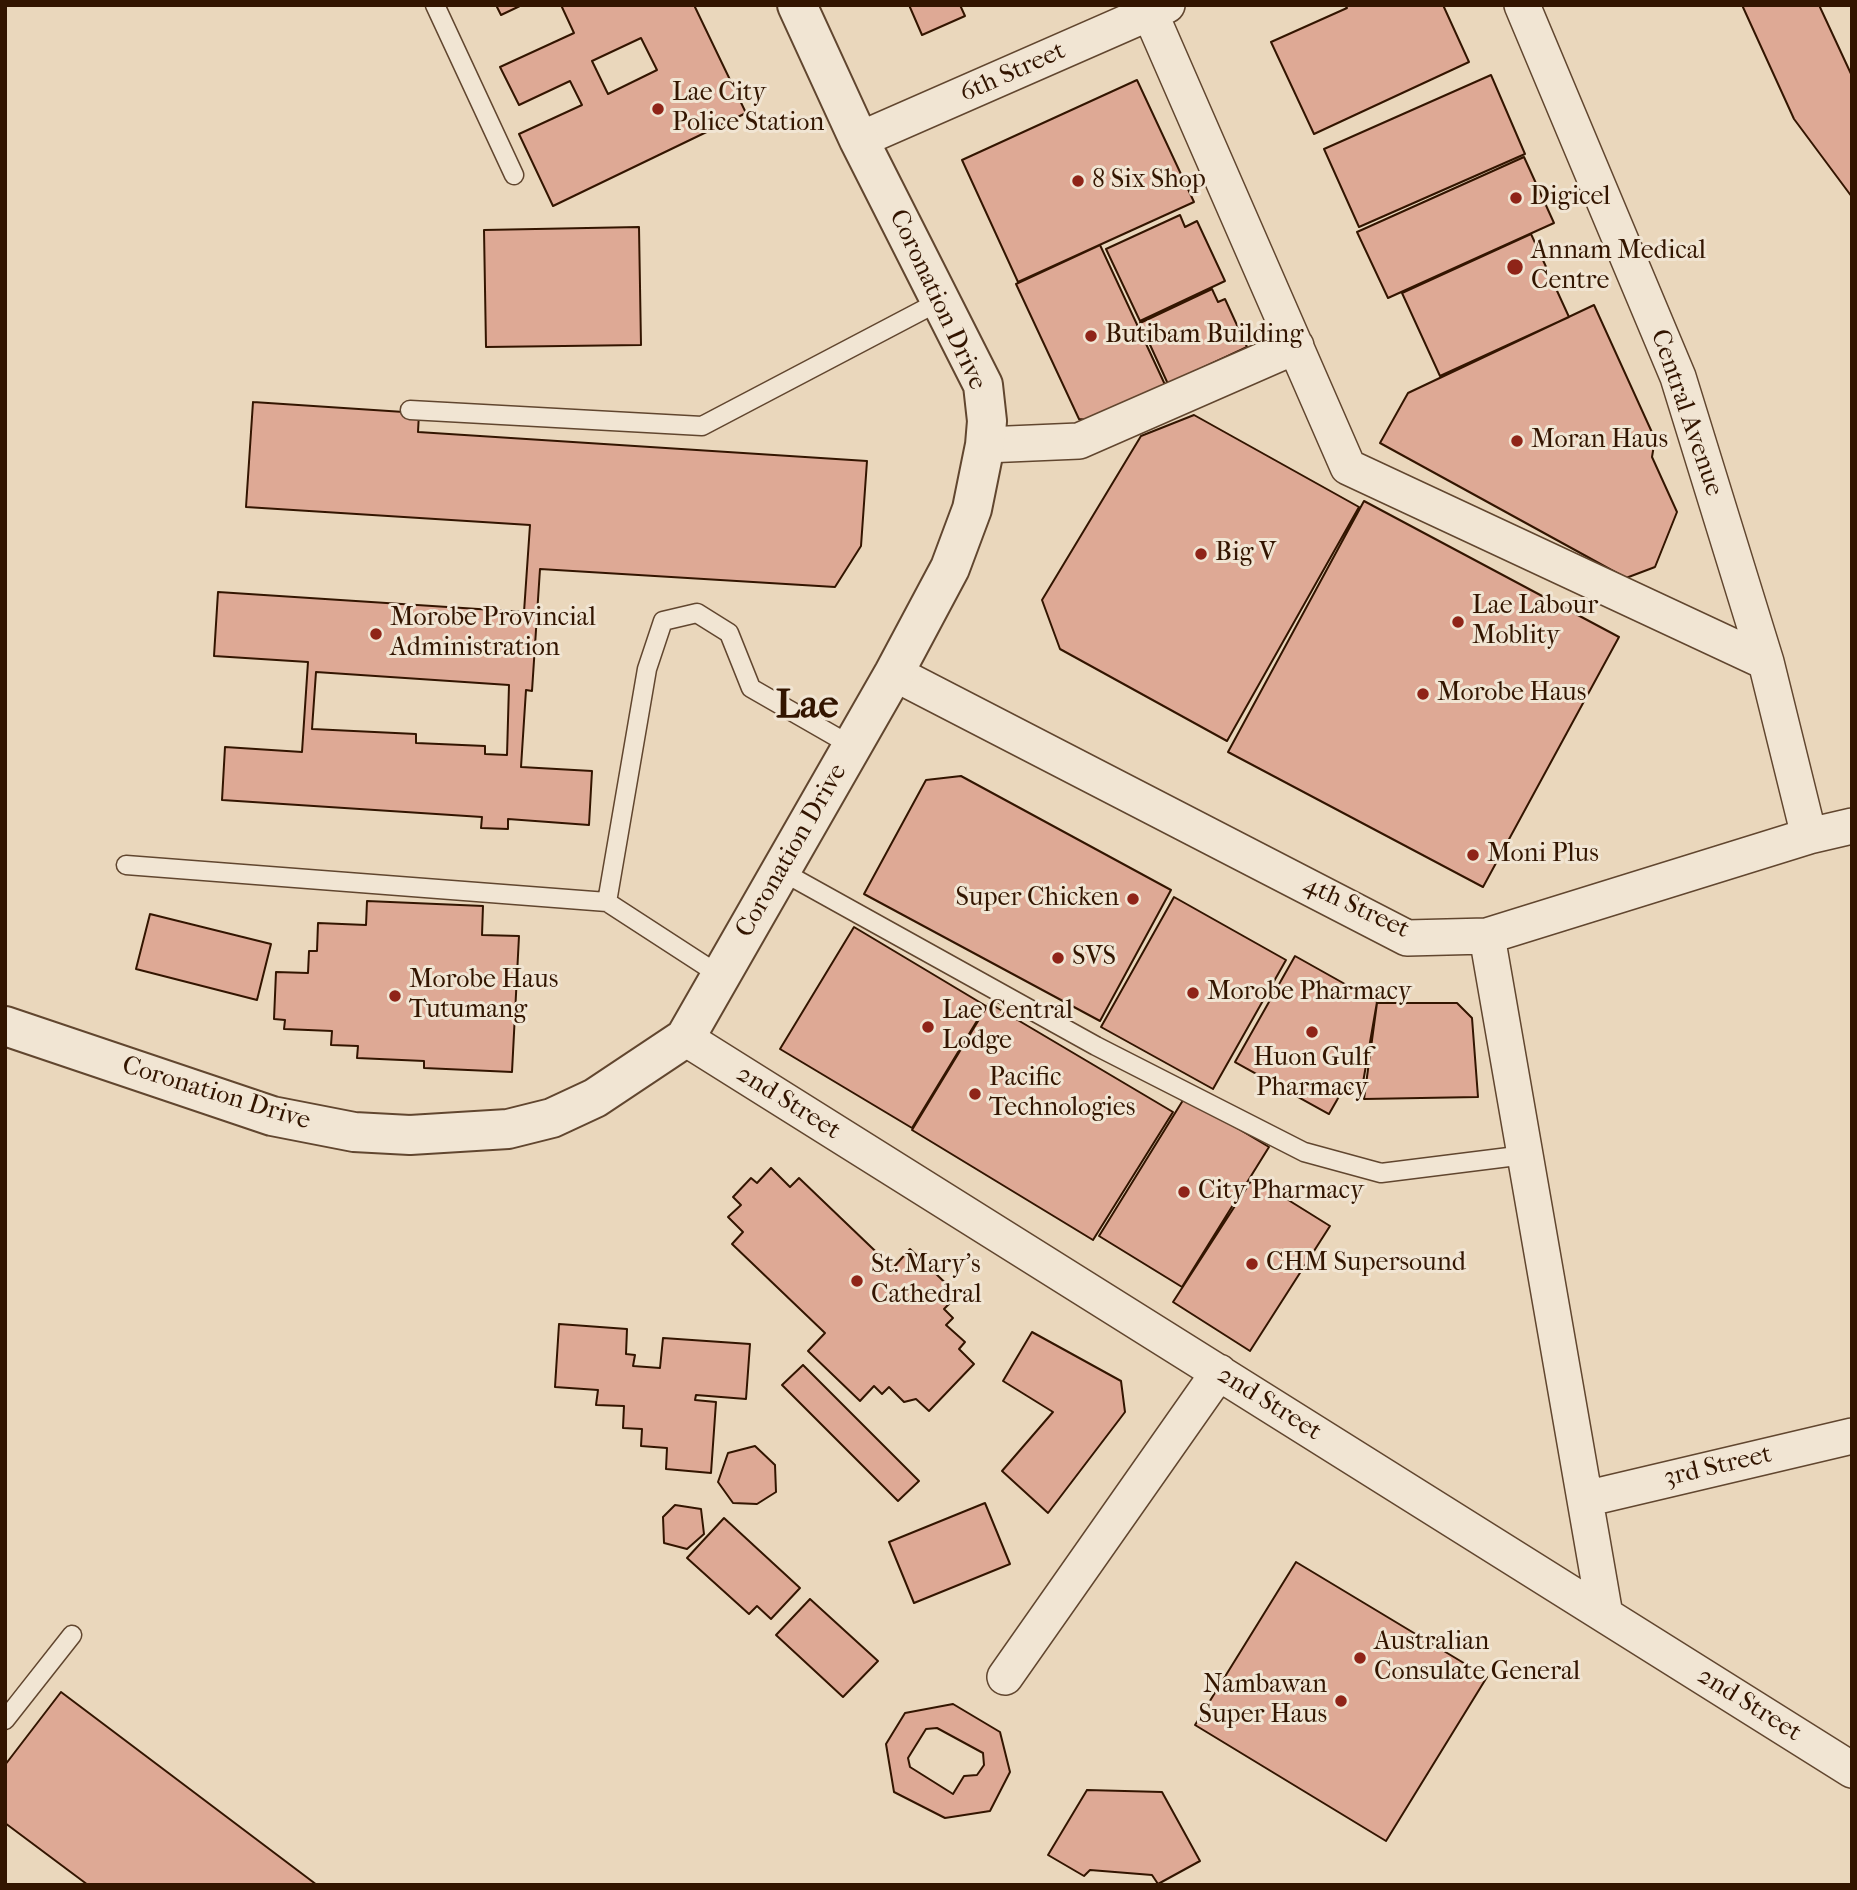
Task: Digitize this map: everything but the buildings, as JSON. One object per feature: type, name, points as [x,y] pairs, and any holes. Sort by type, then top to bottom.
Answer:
[{"type":"street","name":"Coronation Drive","points":[[5,1026],[272,1116],[354,1132],[410,1135],[508,1129],[552,1118],[594,1098],[685,1038],[894,673],[950,568],[972,509],[985,445],[987,421],[983,385],[859,140],[797,5]]},
{"type":"street","name":"Central Avenue","points":[[1522,5],[1678,377],[1766,662],[1809,836]]},
{"type":"street","name":"6th Street","points":[[859,140],[1158,9]]},
{"type":"street","points":[[1158,9],[1348,467],[1766,662]]},
{"type":"street","points":[[985,445],[1079,441],[1296,346]]},
{"type":"street","name":"4th Street","points":[[894,673],[1407,937],[1487,936],[1809,836],[1852,826]]},
{"type":"street","points":[[1487,936],[1605,1615]]},
{"type":"street","name":"2nd Street","points":[[685,1038],[1852,1770]]},
{"type":"street","points":[[1005,1677],[1219,1372]]},
{"type":"street","name":"3rd Street","points":[[1585,1499],[1852,1436]]},
{"type":"lane","points":[[435,5],[514,175]]},
{"type":"lane","points":[[410,410],[702,426],[940,301]]},
{"type":"lane","points":[[607,902],[647,669],[663,621],[697,613],[729,633],[751,688],[852,746]]},
{"type":"lane","points":[[126,864],[607,902],[721,976]]},
{"type":"lane","points":[[781,871],[1096,1046],[1304,1152],[1381,1173],[1525,1155]]},
{"type":"lane","points":[[5,1720],[72,1635]]},
{"type":"place","name":"Lae City Police Station","points":[[658,109]]},
{"type":"place","name":"8 Six Shop","points":[[1078,181]]},
{"type":"place","name":"Digicel","points":[[1516,198]]},
{"type":"place","name":"Annam Medical Centre","points":[[1515,267]]},
{"type":"place","name":"Butibam Building","points":[[1091,336]]},
{"type":"place","name":"Moran Haus","points":[[1517,441]]},
{"type":"place","name":"Big V","points":[[1201,554]]},
{"type":"place","name":"Lae Labour Moblity","points":[[1458,622]]},
{"type":"place","name":"Morobe Provincial Administration","points":[[376,634]]},
{"type":"place","name":"Morobe Haus","points":[[1423,694]]},
{"type":"place","name":"Moni Plus","points":[[1473,855]]},
{"type":"place","name":"Super Chicken","points":[[1133,899]]},
{"type":"place","name":"SVS","points":[[1058,958]]},
{"type":"place","name":"Morobe Pharmacy","points":[[1193,993]]},
{"type":"place","name":"Morobe Haus Tutumang","points":[[395,996]]},
{"type":"place","name":"Lae Central Lodge","points":[[928,1027]]},
{"type":"place","name":"Huon Gulf Pharmacy","points":[[1312,1032]]},
{"type":"place","name":"Pacific Technologies","points":[[975,1094]]},
{"type":"place","name":"City Pharmacy","points":[[1184,1192]]},
{"type":"place","name":"CHM Supersound","points":[[1252,1264]]},
{"type":"place","name":"St. Mary's Cathedral","points":[[857,1281]]},
{"type":"place","name":"Australian Consulate General","points":[[1360,1658]]},
{"type":"place","name":"Nambawan Super Haus","points":[[1341,1701]]},
{"type":"district","name":"Lae","points":[[807,707]]}]
